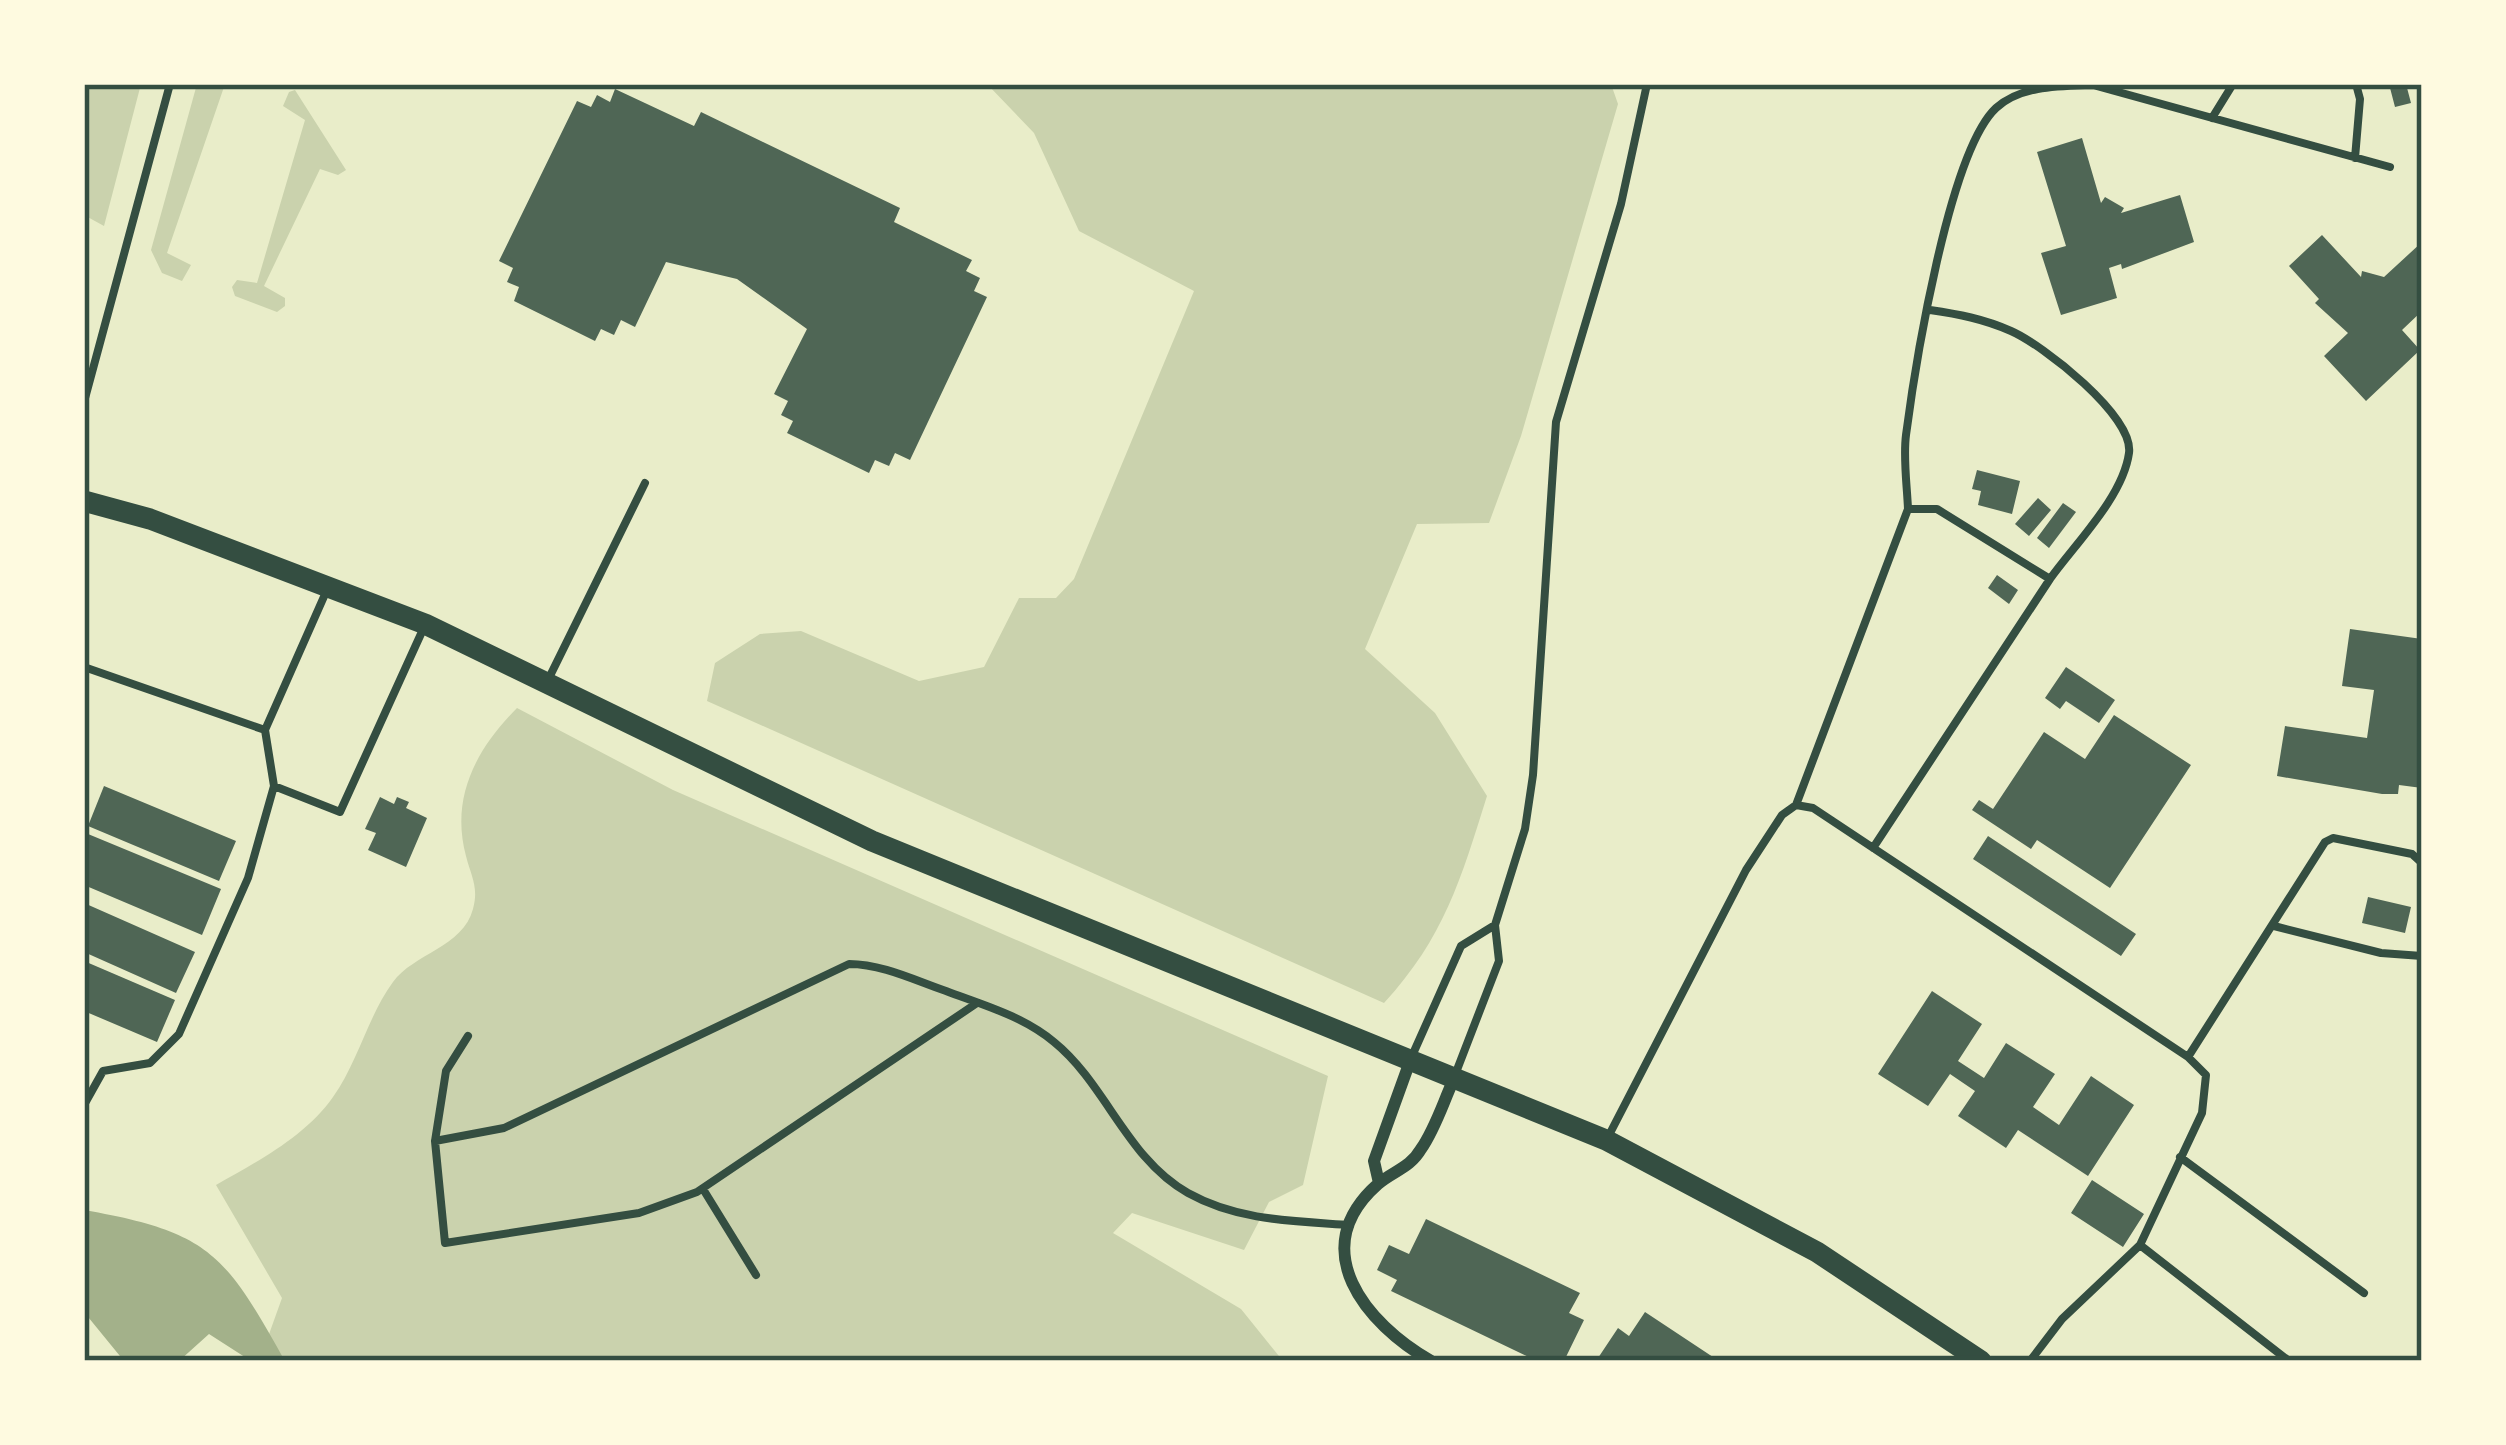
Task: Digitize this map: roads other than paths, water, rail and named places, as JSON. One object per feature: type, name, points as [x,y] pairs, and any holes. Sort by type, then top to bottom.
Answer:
[{"type":"main road","points":[[84,501],[330,585],[425,624],[872,841],[1409,1064],[1606,1140],[1816,1252],[1981,1361]]},
{"type":"street","points":[[1379,1183],[1373,1161],[1409,1064]]},
{"type":"street","points":[[1431,1361],[1388,1333],[1366,1306],[1341,1256],[1351,1225],[1379,1183],[1396,1175],[1423,1148],[1453,1081]]},
{"type":"lane","points":[[84,402],[170,84]]},
{"type":"lane","points":[[1453,1081],[1494,979],[1499,944],[1495,925],[1525,830],[1534,775],[1556,422],[1621,204],[1647,84]]},
{"type":"lane","points":[[2212,118],[2234,84]]},
{"type":"lane","points":[[2355,158],[2360,99],[2356,84]]},
{"type":"lane","points":[[1606,1140],[1747,870],[1782,814],[1796,805],[1908,508],[1905,439],[1963,166],[1977,131],[1999,105],[2052,86],[2093,85],[2390,167]]},
{"type":"lane","points":[[1873,848],[2124,471],[2126,431],[2112,409],[2017,333],[1974,317],[1930,310]]},
{"type":"lane","points":[[547,681],[645,483]]},
{"type":"lane","points":[[1908,508],[1937,509],[2050,579]]},
{"type":"lane","points":[[84,1105],[103,1072],[150,1063],[179,1034],[248,878],[274,786],[265,730],[330,585]]},
{"type":"lane","points":[[274,786],[340,812],[425,624]]},
{"type":"lane","points":[[84,667],[265,730]]},
{"type":"lane","points":[[1796,805],[1813,808],[2188,1057],[2206,1075],[2206,1095],[2140,1245],[2062,1319],[2030,1361]]},
{"type":"lane","points":[[2188,1057],[2274,926],[2318,848],[2332,838],[2412,854],[2422,863]]},
{"type":"lane","points":[[1409,1064],[1461,946],[1495,925]]},
{"type":"lane","points":[[2274,926],[2381,952],[2422,956]]},
{"type":"lane","points":[[435,1141],[504,1129],[849,964],[869,964],[977,1003],[1056,1043],[1146,1158],[1183,1190],[1221,1209],[1351,1225]]},
{"type":"lane","points":[[468,1036],[446,1071],[435,1141],[445,1243],[639,1213],[703,1189],[977,1003]]},
{"type":"lane","points":[[2180,1157],[2364,1293]]},
{"type":"lane","points":[[703,1189],[756,1275]]},
{"type":"lane","points":[[2140,1245],[2290,1361]]}]
